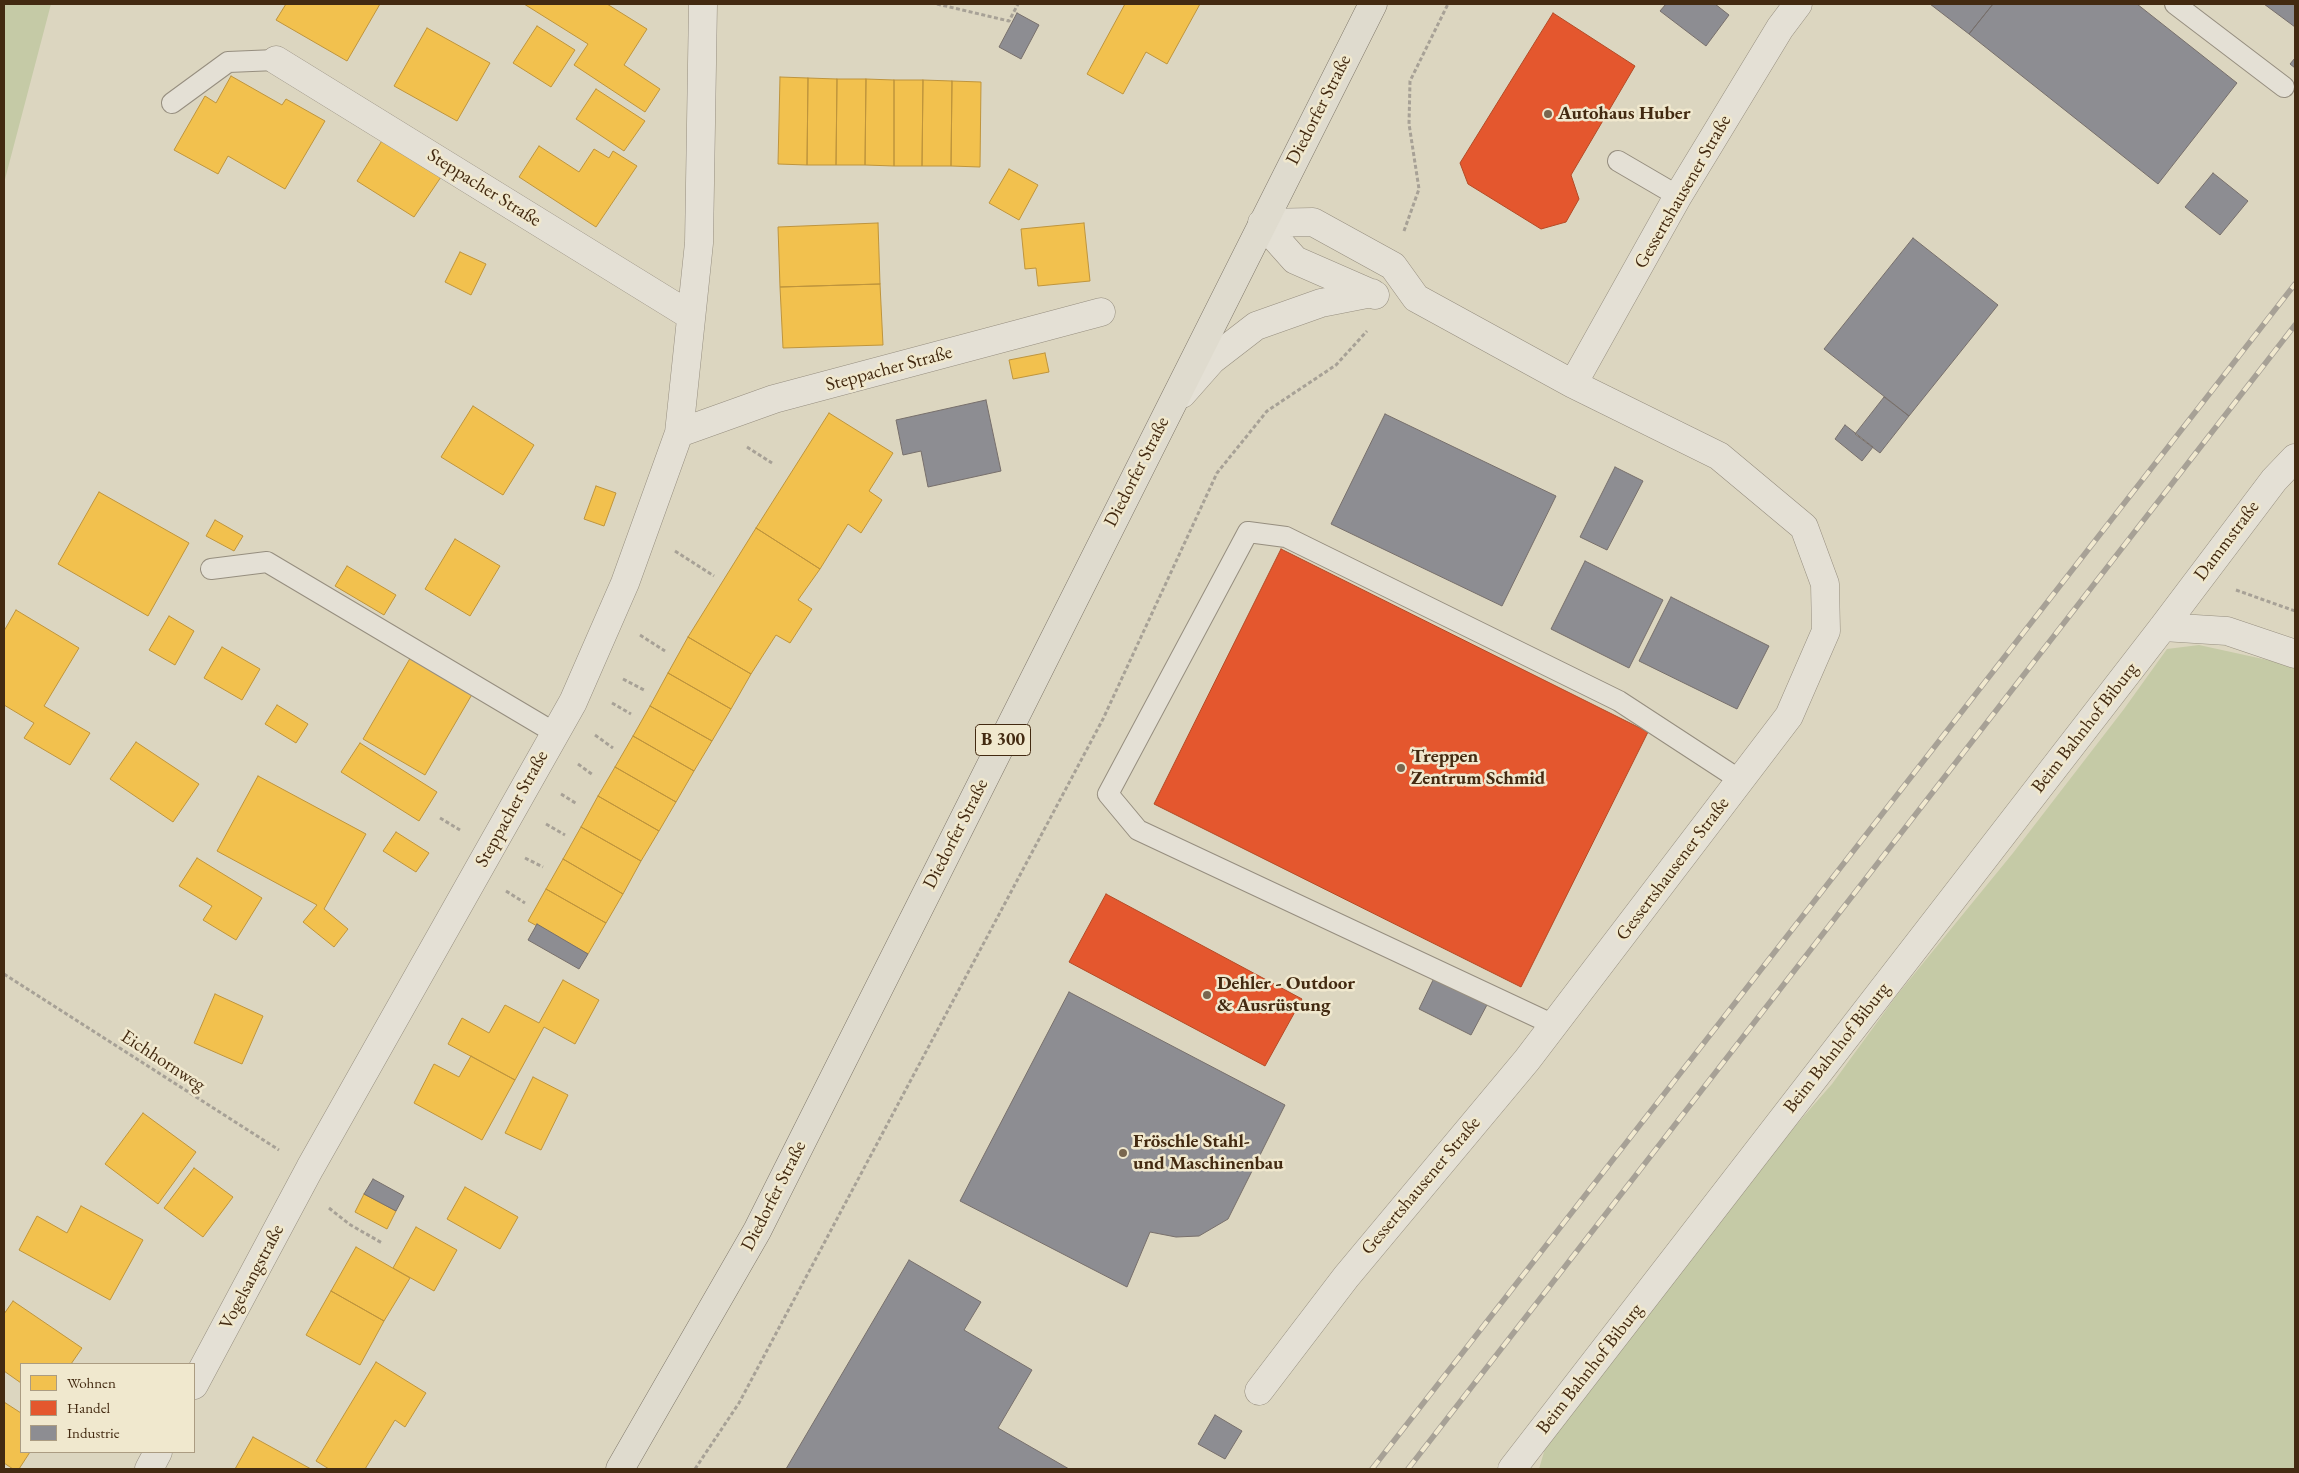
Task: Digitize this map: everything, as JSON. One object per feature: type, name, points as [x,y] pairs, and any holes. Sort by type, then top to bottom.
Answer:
[{"type":"main road","name":"Diedorfer Straße","points":[[620,1469],[757,1231],[1373,4]]},
{"type":"street","name":"Steppacher Straße","points":[[305,1177],[573,702],[625,583],[679,433],[699,243],[703,4]]},
{"type":"street","name":"Gessertshausener Straße","points":[[1573,384],[1678,196],[1780,28],[1798,4]]},
{"type":"street","name":"Steppacher Straße","points":[[276,60],[691,316]]},
{"type":"street","name":"Gessertshausener Straße","points":[[1259,1391],[1346,1277],[1527,1060],[1789,716],[1826,632],[1825,584],[1804,527],[1719,456],[1573,384],[1414,296],[1393,266],[1313,222],[1262,223]]},
{"type":"street","points":[[1262,223],[1295,260],[1376,295]]},
{"type":"street","points":[[1168,410],[1212,360],[1256,326],[1321,303],[1376,295],[1414,296]]},
{"type":"street","name":"Steppacher Straße","points":[[679,433],[774,399],[1101,312]]},
{"type":"street","name":"Dammstraße","points":[[2163,627],[2274,480],[2295,458]]},
{"type":"street","points":[[2163,627],[2227,630],[2295,654]]},
{"type":"street","name":"Beim Bahnhof Biburg","points":[[1512,1469],[2163,627]]},
{"type":"street","name":"Vogelsangstraße","points":[[195,1383],[305,1177]]},
{"type":"street","points":[[149,1469],[157,1453]]},
{"type":"lane","points":[[2175,4],[2284,87]]},
{"type":"lane","points":[[172,103],[228,62],[276,60]]},
{"type":"lane","points":[[1618,160],[1678,196]]},
{"type":"lane","points":[[1554,1025],[1138,830],[1108,794],[1248,532],[1286,537],[1619,701],[1740,780]]},
{"type":"lane","points":[[211,568],[267,562],[555,733]]},
{"type":"path","points":[[937,4],[1008,20],[1018,4]]},
{"type":"path","points":[[1393,266],[1419,189],[1409,124],[1410,81],[1448,4]]},
{"type":"path","points":[[695,1469],[738,1404],[1103,719],[1217,473],[1267,411],[1336,365],[1368,331],[1376,295]]},
{"type":"path","points":[[644,531],[714,576]]},
{"type":"path","points":[[2200,578],[2295,611]]},
{"type":"path","name":"Eichhornweg","points":[[4,974],[242,1128],[305,1177],[349,1224],[382,1243]]},
{"type":"green space","points":[[4,4],[51,4],[4,183]]},
{"type":"green space","points":[[2199,645],[2295,666],[2295,1469],[1539,1469],[1551,1428],[1760,1166],[1832,1084],[1897,995],[2013,853],[2124,709],[2167,649]]},
{"type":"building: Wohnen","points":[[286,4],[380,4],[347,61],[276,20]]},
{"type":"building: Wohnen","points":[[524,4],[607,4],[647,29],[624,65],[660,89],[645,112],[574,65],[588,44]]},
{"type":"building: Wohnen","points":[[1125,4],[1200,4],[1167,64],[1146,52],[1123,94],[1087,74]]},
{"type":"building: Wohnen","points":[[537,26],[575,50],[551,87],[513,63]]},
{"type":"building: Wohnen","points":[[427,28],[490,63],[457,121],[394,86]]},
{"type":"building: Wohnen","points":[[231,76],[282,105],[286,99],[325,121],[285,189],[228,156],[218,174],[174,150],[205,96],[216,103]]},
{"type":"building: Wohnen","points":[[780,77],[808,78],[807,165],[778,164]]},
{"type":"building: Wohnen","points":[[808,78],[837,79],[836,165],[807,165]]},
{"type":"building: Wohnen","points":[[837,79],[866,79],[865,165],[836,165]]},
{"type":"building: Wohnen","points":[[866,79],[894,80],[894,166],[865,165]]},
{"type":"building: Wohnen","points":[[894,80],[923,80],[922,166],[894,166]]},
{"type":"building: Wohnen","points":[[923,80],[952,81],[951,166],[922,166]]},
{"type":"building: Wohnen","points":[[952,81],[981,82],[980,167],[951,166]]},
{"type":"building: Wohnen","points":[[596,89],[645,121],[624,151],[576,119]]},
{"type":"building: Wohnen","points":[[383,139],[441,177],[414,217],[357,181]]},
{"type":"building: Wohnen","points":[[539,146],[579,172],[594,149],[609,158],[613,151],[637,166],[596,227],[519,177]]},
{"type":"building: Wohnen","points":[[1009,169],[1038,185],[1019,220],[989,203]]},
{"type":"building: Wohnen","points":[[878,223],[880,284],[780,287],[778,227]]},
{"type":"building: Wohnen","points":[[1084,223],[1090,281],[1038,286],[1036,268],[1025,269],[1021,229]]},
{"type":"building: Wohnen","points":[[460,252],[486,264],[471,295],[445,282]]},
{"type":"building: Wohnen","points":[[880,284],[883,345],[783,348],[780,287]]},
{"type":"building: Wohnen","points":[[1045,353],[1049,372],[1013,379],[1009,360]]},
{"type":"building: Wohnen","points":[[473,406],[534,445],[503,495],[441,457]]},
{"type":"building: Wohnen","points":[[829,413],[893,453],[869,491],[882,500],[861,533],[848,524],[820,569],[756,528]]},
{"type":"building: Wohnen","points":[[596,486],[616,493],[604,526],[584,519]]},
{"type":"building: Wohnen","points":[[99,492],[189,543],[148,616],[58,564]]},
{"type":"building: Wohnen","points":[[215,520],[243,536],[234,551],[206,536]]},
{"type":"building: Wohnen","points":[[756,528],[820,569],[798,600],[812,609],[790,643],[776,635],[751,674],[688,637]]},
{"type":"building: Wohnen","points":[[455,539],[500,566],[470,616],[425,589]]},
{"type":"building: Wohnen","points":[[347,566],[396,595],[384,615],[335,586]]},
{"type":"building: Wohnen","points":[[16,610],[79,648],[44,706],[90,733],[70,765],[24,738],[34,723],[4,705],[4,631]]},
{"type":"building: Wohnen","points":[[169,616],[194,631],[175,665],[149,650]]},
{"type":"building: Wohnen","points":[[688,637],[751,674],[731,709],[668,673]]},
{"type":"building: Wohnen","points":[[222,647],[260,669],[242,700],[204,678]]},
{"type":"building: Wohnen","points":[[412,655],[474,691],[425,775],[363,739]]},
{"type":"building: Wohnen","points":[[668,673],[731,709],[712,741],[650,706]]},
{"type":"building: Wohnen","points":[[277,705],[308,724],[296,743],[265,724]]},
{"type":"building: Wohnen","points":[[650,706],[712,741],[694,771],[633,736]]},
{"type":"building: Wohnen","points":[[633,736],[694,771],[676,802],[615,767]]},
{"type":"building: Wohnen","points":[[136,742],[199,784],[173,822],[110,779]]},
{"type":"building: Wohnen","points":[[360,743],[437,792],[419,821],[341,772]]},
{"type":"building: Wohnen","points":[[615,767],[676,802],[659,831],[598,796]]},
{"type":"building: Wohnen","points":[[258,776],[366,834],[324,909],[348,929],[334,947],[303,922],[317,905],[217,851]]},
{"type":"building: Wohnen","points":[[598,796],[659,831],[641,861],[581,827]]},
{"type":"building: Wohnen","points":[[581,827],[641,861],[623,894],[563,859]]},
{"type":"building: Wohnen","points":[[396,832],[429,853],[416,872],[383,851]]},
{"type":"building: Wohnen","points":[[197,858],[262,898],[236,940],[203,920],[212,906],[179,886]]},
{"type":"building: Wohnen","points":[[563,859],[623,894],[606,923],[546,889]]},
{"type":"building: Wohnen","points":[[546,889],[606,923],[588,954],[528,921]]},
{"type":"building: Wohnen","points":[[563,980],[599,1000],[575,1044],[544,1027],[515,1080],[448,1044],[462,1018],[489,1033],[505,1005],[539,1023]]},
{"type":"building: Wohnen","points":[[215,994],[263,1016],[242,1064],[194,1043]]},
{"type":"building: Wohnen","points":[[471,1056],[515,1080],[482,1140],[414,1103],[434,1064],[459,1077]]},
{"type":"building: Wohnen","points":[[533,1077],[568,1095],[541,1150],[505,1133]]},
{"type":"building: Wohnen","points":[[143,1113],[196,1152],[158,1204],[105,1164]]},
{"type":"building: Wohnen","points":[[194,1168],[233,1197],[203,1237],[164,1208]]},
{"type":"building: Wohnen","points":[[465,1187],[518,1217],[500,1249],[447,1219]]},
{"type":"building: Wohnen","points":[[364,1194],[396,1211],[387,1229],[355,1212]]},
{"type":"building: Wohnen","points":[[81,1206],[143,1240],[110,1300],[19,1250],[37,1216],[67,1233]]},
{"type":"building: Wohnen","points":[[416,1227],[457,1250],[434,1291],[393,1268]]},
{"type":"building: Wohnen","points":[[356,1247],[410,1278],[384,1321],[331,1291]]},
{"type":"building: Wohnen","points":[[331,1291],[384,1321],[360,1365],[306,1335]]},
{"type":"building: Wohnen","points":[[13,1301],[82,1348],[72,1363],[20,1363],[20,1382],[4,1371],[4,1314]]},
{"type":"building: Wohnen","points":[[376,1362],[426,1393],[405,1427],[395,1420],[365,1469],[329,1469],[316,1461]]},
{"type":"building: Wohnen","points":[[4,1402],[20,1412],[20,1453],[29,1453],[19,1469],[13,1469],[4,1463]]},
{"type":"building: Wohnen","points":[[253,1437],[311,1469],[235,1469]]},
{"type":"building: Handel","name":"Autohaus Huber","points":[[1553,13],[1635,66],[1571,175],[1579,199],[1566,222],[1541,229],[1468,184],[1460,163]]},
{"type":"building: Handel","name":"Treppen Zentrum Schmid","points":[[1281,549],[1648,732],[1521,987],[1154,804]]},
{"type":"building: Handel","points":[[1106,894],[1302,999],[1265,1066],[1069,962]]},
{"type":"building: Industrie","points":[[1666,4],[1715,4],[1729,15],[1706,46],[1660,11]]},
{"type":"building: Industrie","points":[[1930,4],[1993,4],[1969,34]]},
{"type":"building: Industrie","points":[[1993,4],[2137,4],[2237,83],[2158,184],[1969,34]]},
{"type":"building: Industrie","points":[[2264,4],[2295,4],[2295,27]]},
{"type":"building: Industrie","points":[[1017,13],[1039,25],[1021,59],[999,47]]},
{"type":"building: Industrie","points":[[2295,58],[2295,68],[2290,64]]},
{"type":"building: Industrie","points":[[2213,173],[2248,201],[2220,235],[2185,207]]},
{"type":"building: Industrie","points":[[1913,238],[1998,305],[1909,416],[1824,349]]},
{"type":"building: Industrie","points":[[1884,397],[1909,416],[1880,453],[1855,434]]},
{"type":"building: Industrie","points":[[986,400],[1001,471],[928,487],[921,451],[903,455],[896,420]]},
{"type":"building: Industrie","points":[[1385,414],[1556,496],[1502,606],[1331,524]]},
{"type":"building: Industrie","points":[[1845,425],[1873,447],[1862,461],[1835,439]]},
{"type":"building: Industrie","points":[[1615,467],[1643,481],[1607,550],[1580,537]]},
{"type":"building: Industrie","points":[[1585,561],[1663,600],[1629,668],[1551,629]]},
{"type":"building: Industrie","points":[[1671,597],[1769,646],[1737,709],[1639,661]]},
{"type":"building: Industrie","points":[[537,924],[588,954],[579,969],[528,940]]},
{"type":"building: Industrie","points":[[1435,976],[1488,1003],[1471,1035],[1419,1009]]},
{"type":"building: Industrie","name":"Fröschle Stahl- und Maschinenbau","points":[[1069,992],[1285,1105],[1228,1219],[1199,1236],[1176,1237],[1150,1232],[1127,1287],[960,1201]]},
{"type":"building: Industrie","points":[[373,1179],[404,1196],[396,1211],[364,1194]]},
{"type":"building: Industrie","points":[[909,1260],[981,1302],[964,1330],[1032,1370],[998,1428],[1069,1469],[786,1469]]},
{"type":"building: Industrie","points":[[1215,1415],[1242,1431],[1225,1459],[1198,1444]]},
{"type":"railway","points":[[1372,1469],[2295,284]]},
{"type":"railway","points":[[1408,1469],[2295,325]]},
{"type":"place","name":"Autohaus Huber","points":[[1548,114]]},
{"type":"place","name":"Treppen Zentrum Schmid","points":[[1401,768]]},
{"type":"place","name":"Dehler - Outdoor & Ausrüstung","points":[[1207,995]]},
{"type":"place","name":"Fröschle Stahl- und Maschinenbau","points":[[1123,1153]]}]
